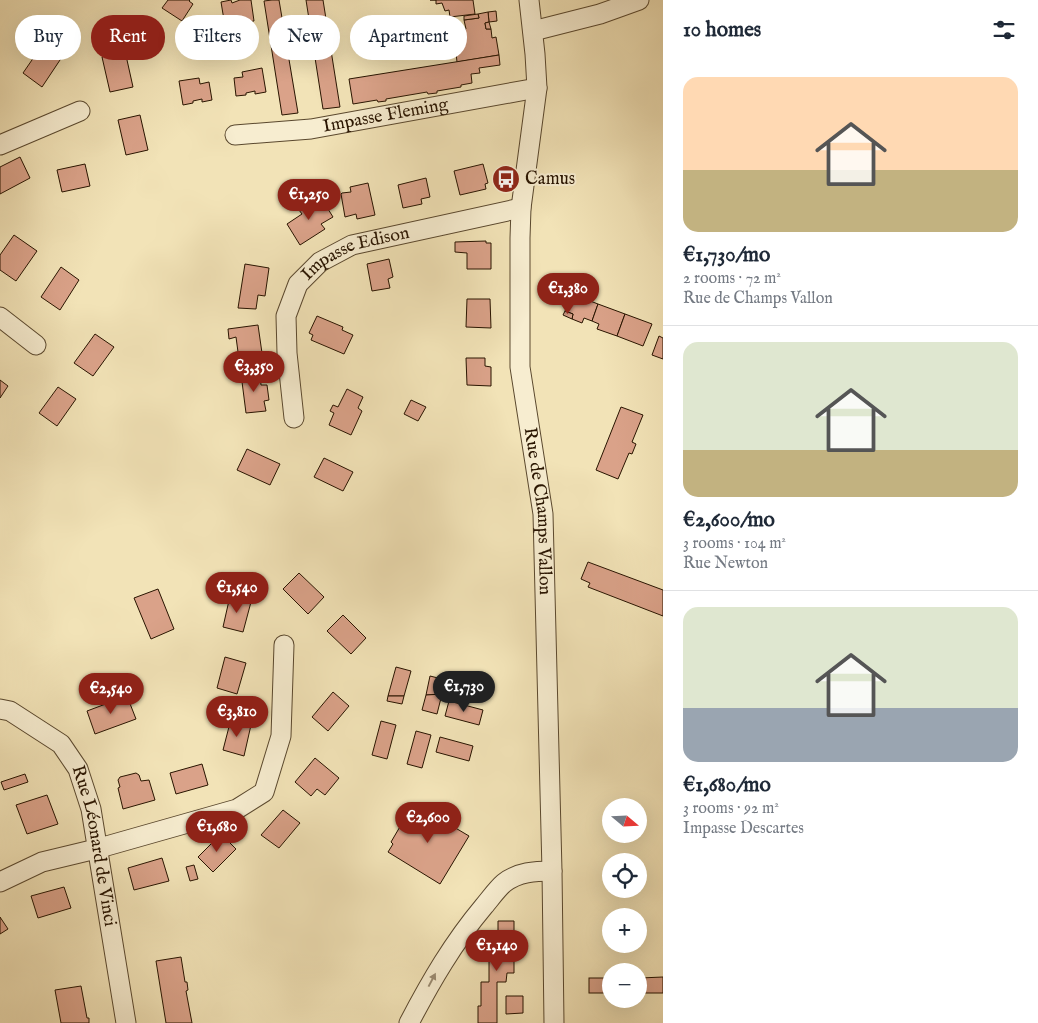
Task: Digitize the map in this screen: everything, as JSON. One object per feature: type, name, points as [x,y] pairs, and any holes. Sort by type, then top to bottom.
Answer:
[{"type":"street","name":"Rue de Champs Vallon","points":[[529,0],[537,88],[521,208],[520,367],[543,514],[554,1023]]},
{"type":"street","points":[[532,31],[600,14],[639,0]]},
{"type":"street","name":"Impasse Fleming","points":[[234,135],[311,129],[537,88]]},
{"type":"street","points":[[0,146],[80,111]]},
{"type":"street","name":"Impasse Edison","points":[[294,418],[286,353],[286,316],[298,284],[320,262],[352,245],[521,208]]},
{"type":"street","points":[[0,317],[36,346]]},
{"type":"street","points":[[0,882],[42,862],[96,849],[237,809],[264,792],[281,736],[284,645]]},
{"type":"street","name":"Rue Léonard de Vinci","points":[[0,709],[10,711],[61,744],[78,769],[90,809],[126,1023]]},
{"type":"street","points":[[409,1023],[438,969],[471,922],[504,883],[520,874],[552,871]]},
{"type":"building","points":[[168,0],[190,0],[193,4],[186,15],[175,16],[162,8]]},
{"type":"building","points":[[231,0],[232,3],[240,0],[251,0],[253,15],[223,15],[221,2]]},
{"type":"building","points":[[279,0],[282,15],[269,15],[269,33],[264,1]]},
{"type":"building","points":[[306,0],[323,0],[325,15],[308,15]]},
{"type":"building","points":[[436,0],[473,0],[475,14],[450,15],[449,10],[445,11],[442,3],[436,4]]},
{"type":"building","points":[[496,11],[497,21],[489,22],[488,12]]},
{"type":"building","points":[[488,12],[489,22],[485,23],[486,29],[491,29],[492,38],[496,37],[499,55],[457,62],[457,60],[467,60],[467,20],[479,18],[478,14]]},
{"type":"building","points":[[478,14],[479,18],[467,20],[467,16]]},
{"type":"building","points":[[489,22],[491,29],[486,29],[485,23]]},
{"type":"building","points":[[499,55],[500,65],[479,68],[480,73],[471,74],[472,83],[461,85],[461,87],[437,91],[437,93],[428,94],[427,92],[386,99],[386,101],[378,102],[377,100],[353,104],[349,79]]},
{"type":"building","points":[[32,60],[60,60],[42,87],[23,73]]},
{"type":"building","points":[[103,60],[127,60],[133,87],[110,92]]},
{"type":"building","points":[[273,60],[289,60],[298,113],[282,115]]},
{"type":"building","points":[[315,60],[333,60],[340,107],[323,109]]},
{"type":"building","points":[[262,68],[266,92],[255,94],[255,91],[246,93],[246,95],[236,96],[234,78],[243,77],[242,72]]},
{"type":"building","points":[[199,78],[200,84],[209,82],[212,100],[202,102],[202,99],[183,105],[179,81]]},
{"type":"building","points":[[140,115],[148,150],[126,155],[118,120]]},
{"type":"building","points":[[20,157],[30,178],[0,194],[0,167]]},
{"type":"building","points":[[85,164],[90,186],[62,192],[57,170]]},
{"type":"building","points":[[483,164],[488,183],[485,184],[486,189],[460,195],[454,171]]},
{"type":"building","points":[[426,178],[430,197],[421,199],[422,204],[403,208],[398,185]]},
{"type":"building","points":[[368,183],[375,215],[357,219],[356,214],[345,217],[341,194],[351,192],[350,187]]},
{"type":"building","points":[[305,200],[311,209],[323,201],[333,217],[321,224],[325,229],[300,245],[287,224],[302,214],[296,206]]},
{"type":"building","points":[[14,235],[37,251],[16,281],[0,270],[0,255]]},
{"type":"building","points":[[486,241],[486,243],[491,243],[491,269],[467,269],[467,253],[455,252],[455,242]]},
{"type":"building","points":[[389,259],[393,277],[388,279],[390,288],[372,291],[367,264]]},
{"type":"building","points":[[245,264],[269,268],[265,296],[258,295],[256,309],[238,308]]},
{"type":"building","points":[[61,267],[79,280],[60,310],[41,297]]},
{"type":"building","points":[[572,294],[598,304],[592,321],[584,318],[582,323],[572,319],[573,314],[565,311]]},
{"type":"building","points":[[467,299],[490,299],[491,328],[466,327]]},
{"type":"building","points":[[598,304],[625,314],[617,336],[597,329],[599,324],[592,321]]},
{"type":"building","points":[[565,311],[573,314],[572,319],[563,315]]},
{"type":"building","points":[[625,314],[652,324],[643,346],[617,336]]},
{"type":"building","points":[[317,316],[343,327],[342,330],[353,335],[344,354],[311,340],[313,335],[309,333]]},
{"type":"building","points":[[258,325],[262,353],[257,353],[259,365],[240,367],[236,337],[229,339],[228,329]]},
{"type":"building","points":[[95,334],[114,347],[93,376],[74,363]]},
{"type":"building","points":[[659,336],[663,338],[663,359],[652,355]]},
{"type":"building","points":[[466,358],[485,358],[485,366],[491,367],[491,386],[467,385]]},
{"type":"building","points":[[260,372],[261,385],[267,385],[269,400],[264,401],[266,411],[246,413],[241,374]]},
{"type":"building","points":[[0,380],[8,386],[0,398]]},
{"type":"building","points":[[58,387],[76,399],[57,426],[39,413]]},
{"type":"building","points":[[347,389],[363,397],[358,408],[362,411],[351,435],[329,425],[334,413],[330,411],[333,405],[338,407]]},
{"type":"building","points":[[411,400],[426,407],[418,421],[404,414]]},
{"type":"building","points":[[621,407],[643,415],[632,442],[636,444],[632,454],[629,453],[618,479],[596,470]]},
{"type":"building","points":[[247,449],[280,464],[270,485],[237,470]]},
{"type":"building","points":[[324,458],[353,472],[343,491],[314,477]]},
{"type":"building","points":[[588,562],[663,590],[663,616],[588,587],[590,583],[581,579]]},
{"type":"building","points":[[299,573],[324,597],[308,614],[283,589]]},
{"type":"building","points":[[158,589],[174,629],[151,639],[134,598]]},
{"type":"building","points":[[230,596],[251,602],[243,632],[223,627]]},
{"type":"building","points":[[343,615],[366,638],[351,654],[327,631]]},
{"type":"building","points":[[225,657],[246,663],[237,694],[217,688]]},
{"type":"building","points":[[396,667],[411,671],[404,696],[388,696]]},
{"type":"building","points":[[430,676],[446,680],[442,694],[426,695]]},
{"type":"building","points":[[333,692],[349,706],[328,731],[312,717]]},
{"type":"building","points":[[442,694],[437,714],[422,710],[426,695]]},
{"type":"building","points":[[127,696],[136,719],[95,734],[87,711]]},
{"type":"building","points":[[388,696],[404,696],[402,704],[387,701]]},
{"type":"building","points":[[449,701],[483,710],[479,725],[445,716]]},
{"type":"building","points":[[231,719],[251,725],[244,756],[223,750]]},
{"type":"building","points":[[381,721],[396,725],[387,759],[372,755]]},
{"type":"building","points":[[416,731],[431,735],[422,768],[407,764]]},
{"type":"building","points":[[440,737],[473,746],[469,761],[436,752]]},
{"type":"building","points":[[315,758],[339,778],[325,795],[317,789],[311,796],[295,782]]},
{"type":"building","points":[[202,764],[208,785],[176,794],[170,773]]},
{"type":"building","points":[[136,773],[141,781],[149,780],[155,800],[123,809],[118,780],[120,777]]},
{"type":"building","points":[[25,774],[28,782],[4,790],[1,782]]},
{"type":"building","points":[[47,795],[58,824],[27,834],[16,805]]},
{"type":"building","points":[[415,804],[469,836],[440,884],[388,852],[393,844],[391,842]]},
{"type":"building","points":[[283,810],[300,823],[279,848],[261,835]]},
{"type":"building","points":[[221,834],[236,849],[213,872],[198,857]]},
{"type":"building","points":[[162,858],[169,881],[134,890],[128,868]]},
{"type":"building","points":[[194,865],[198,879],[190,881],[186,867]]},
{"type":"building","points":[[64,887],[71,908],[38,918],[31,896]]},
{"type":"building","points":[[0,917],[8,929],[0,934]]},
{"type":"building","points":[[498,921],[514,921],[514,946],[506,946],[506,955],[514,954],[514,973],[507,973],[506,982],[497,982],[497,1023],[478,1023],[478,1006],[481,1006],[481,982],[489,982],[489,946],[498,946]]},
{"type":"building","points":[[181,957],[185,982],[187,982],[188,990],[186,991],[192,1023],[166,1023],[156,961]]},
{"type":"building","points":[[663,977],[663,993],[647,993],[647,978]]},
{"type":"building","points":[[589,978],[602,978],[602,993],[589,993]]},
{"type":"building","points":[[81,986],[89,1023],[61,1023],[55,990]]},
{"type":"building","points":[[506,996],[523,996],[523,1013],[506,1014]]},
{"type":"place","name":"Camus","points":[[506,179]]}]
